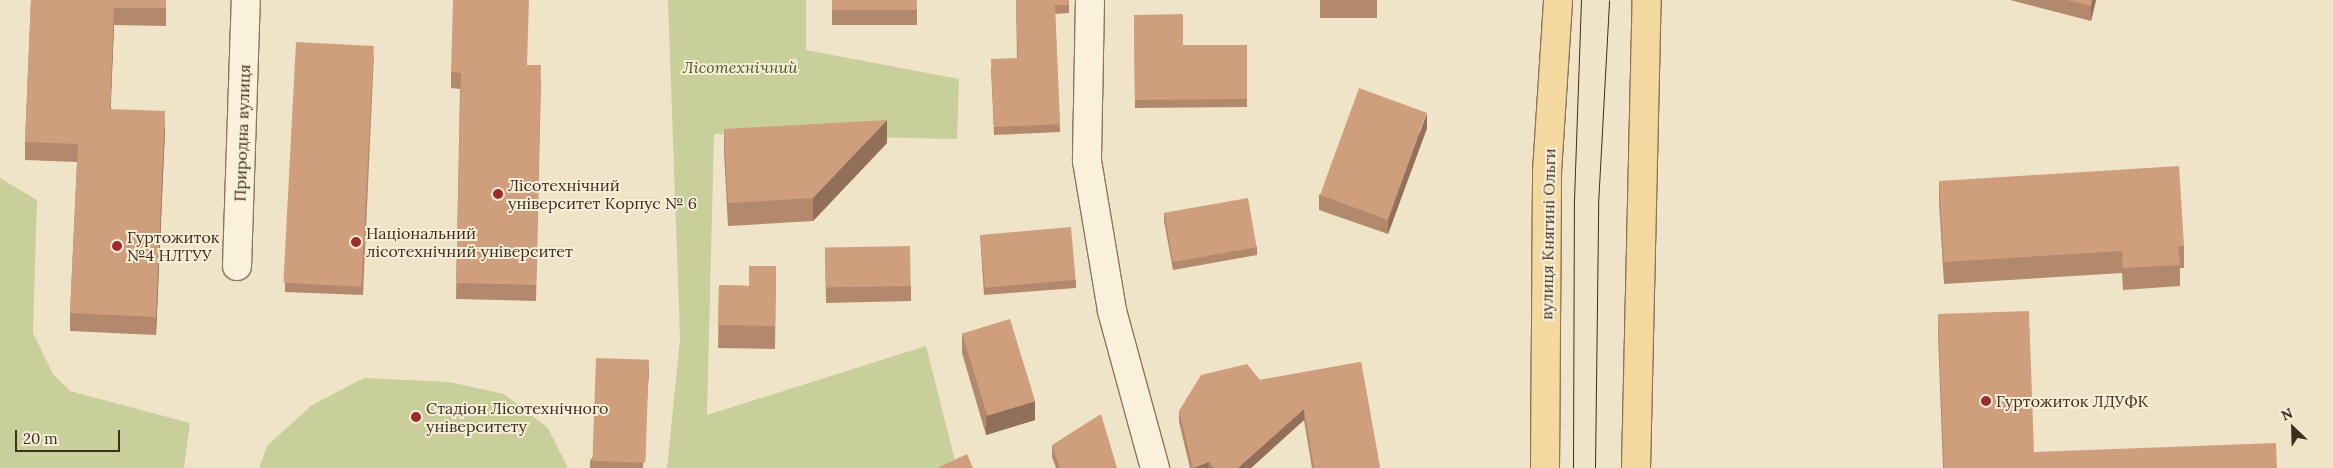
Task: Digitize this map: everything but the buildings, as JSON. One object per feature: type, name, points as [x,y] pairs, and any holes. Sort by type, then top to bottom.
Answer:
[{"type":"main road","name":"вулиця Княгині Ольги","points":[[1545,468],[1548,172],[1558,0]]},
{"type":"main road","points":[[1636,468],[1647,0]]},
{"type":"street","name":"Природна вулиця","points":[[237,266],[246,0]]},
{"type":"street","points":[[1090,0],[1087,161],[1112,311],[1155,468]]},
{"type":"green space","name":"Лісотехнічний","points":[[668,0],[806,0],[806,50],[959,79],[957,139],[714,134],[707,415],[926,346],[957,468],[667,468],[680,339]]},
{"type":"green space","points":[[0,178],[37,200],[33,333],[53,374],[70,391],[190,423],[184,468],[0,468]]},
{"type":"green space","name":"Стадіон Лісотехнічного університету","points":[[364,378],[449,382],[504,394],[548,428],[568,468],[259,468],[267,446],[312,405]]},
{"type":"tram line","points":[[1573,468],[1574,200],[1581,0]]},
{"type":"tram line","points":[[1595,468],[1598,205],[1609,0]]},
{"type":"place","name":"Лісотехнічний університет Корпус № 6","points":[[498,194]]},
{"type":"place","name":"Національний лісотехнічний університет","points":[[356,242]]},
{"type":"place","name":"Гуртожиток №4 НЛТУУ","points":[[117,246]]},
{"type":"place","name":"Гуртожиток ЛДУФК","points":[[1986,401]]},
{"type":"place","name":"Стадіон Лісотехнічного університету","points":[[416,417]]}]
